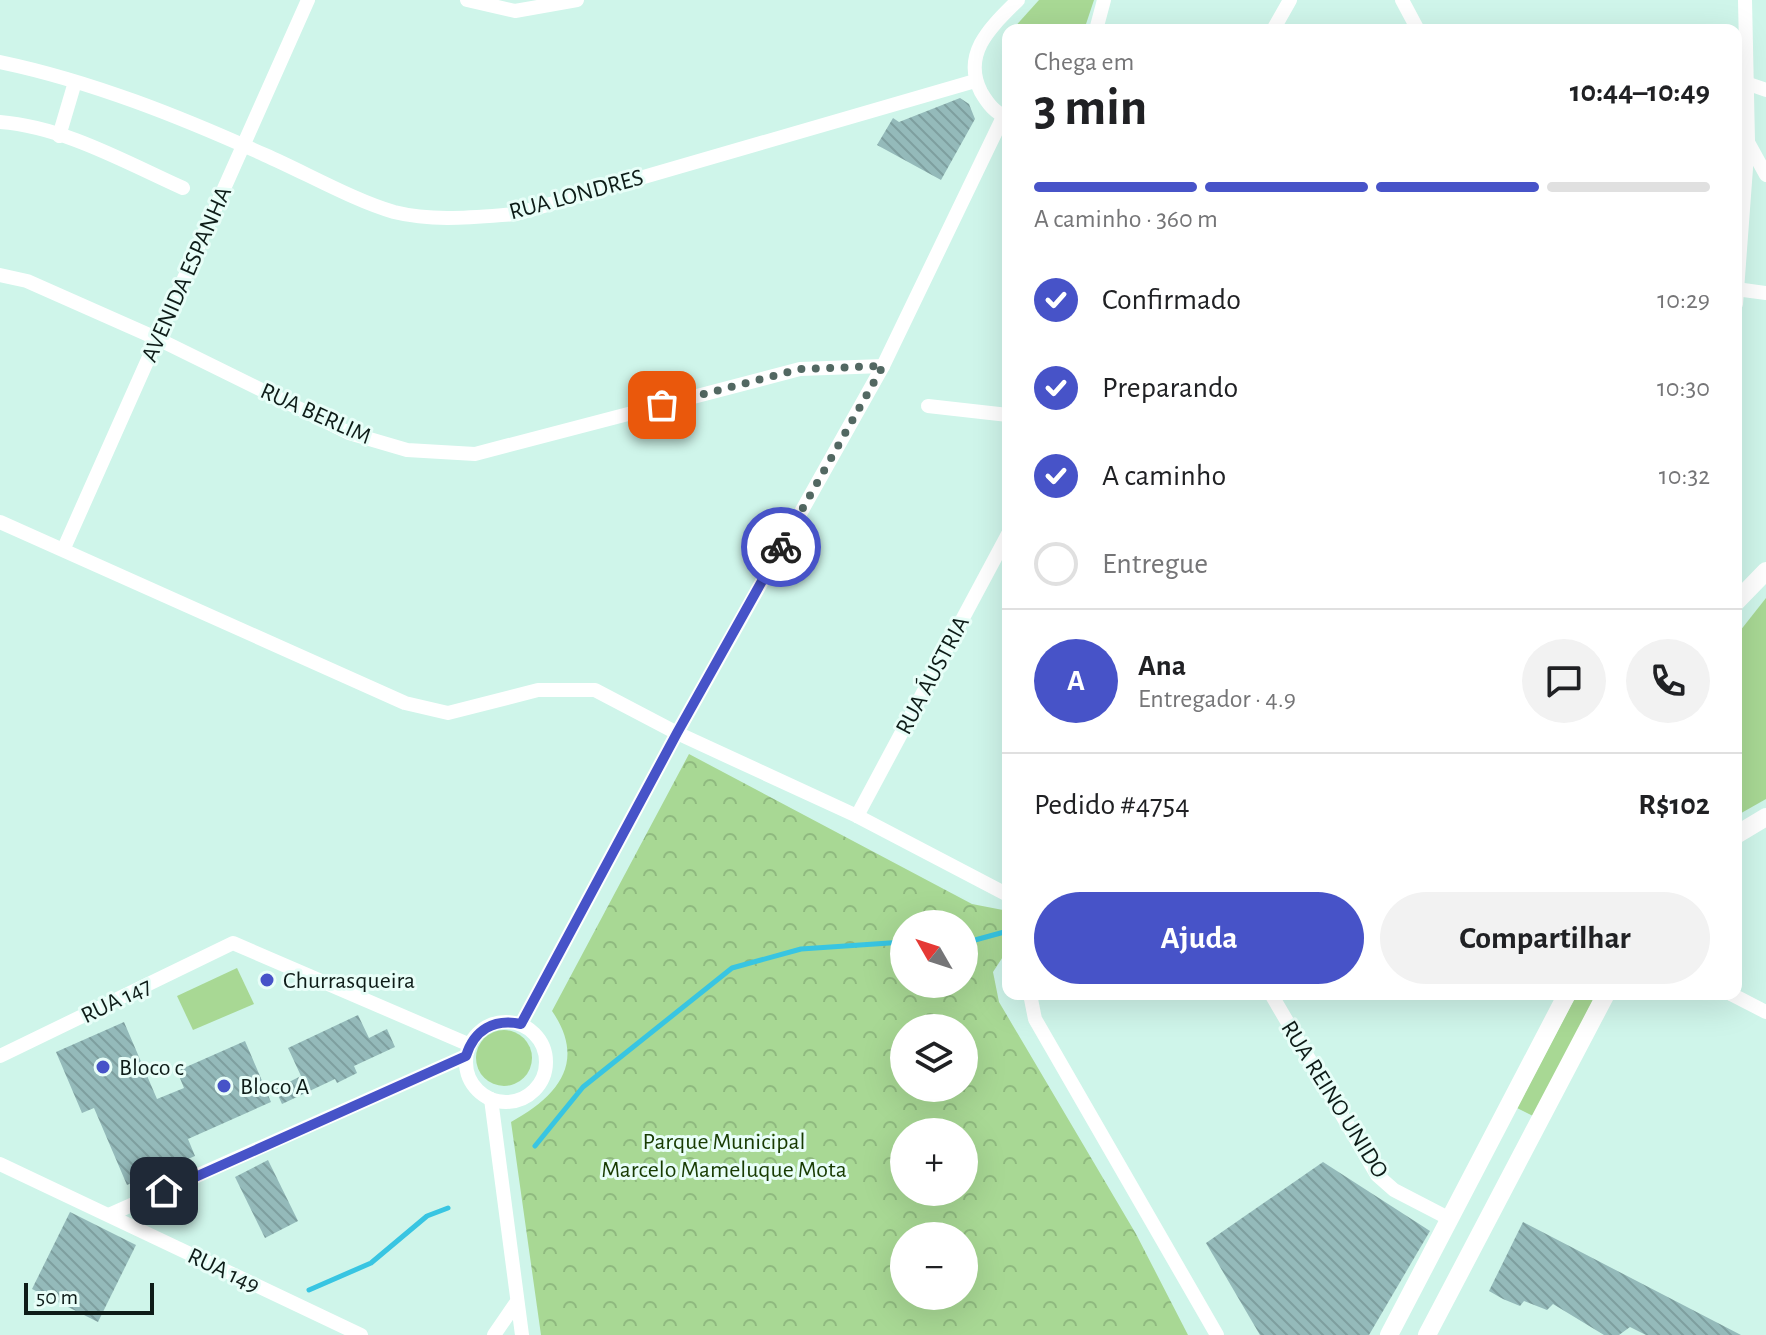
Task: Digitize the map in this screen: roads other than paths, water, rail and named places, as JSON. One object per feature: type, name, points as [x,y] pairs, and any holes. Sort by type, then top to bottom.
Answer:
[{"type":"street","name":"AVENIDA ESPANHA","points":[[64,548],[308,0]]},
{"type":"street","points":[[467,0],[515,11],[577,0]]},
{"type":"street","points":[[1002,115],[988,104],[975,81],[977,47],[988,30],[1018,0]]},
{"type":"street","points":[[1098,24],[1104,0]]},
{"type":"street","points":[[1276,24],[1290,0]]},
{"type":"street","points":[[1402,0],[1415,24]]},
{"type":"street","points":[[1742,63],[1745,0]]},
{"type":"street","name":"RUA LONDRES","points":[[0,62],[75,82],[243,145],[393,211],[449,219],[516,214],[975,81]]},
{"type":"street","points":[[59,136],[75,82]]},
{"type":"street","points":[[1742,84],[1766,90]]},
{"type":"street","points":[[1742,92],[1748,141],[1742,224]]},
{"type":"street","points":[[0,130],[0,122],[59,136],[183,188]]},
{"type":"street","points":[[521,1024],[677,733],[883,366],[1002,126]]},
{"type":"street","points":[[1748,141],[1766,175]]},
{"type":"street","name":"RUA BERLIM","points":[[0,275],[27,281],[158,339],[349,433],[407,450],[475,454],[800,369],[883,366]]},
{"type":"street","points":[[1742,294],[1766,293]]},
{"type":"street","points":[[928,406],[1002,414]]},
{"type":"street","points":[[0,522],[405,703],[448,713],[538,690],[595,690],[677,733],[857,816],[1002,892]]},
{"type":"street","name":"RUA ÁUSTRIA","points":[[857,816],[1002,545]]},
{"type":"street","points":[[1742,596],[1766,571]]},
{"type":"street","points":[[1742,831],[1766,817]]},
{"type":"street","name":"RUA 147","points":[[0,1056],[233,943],[468,1050]]},
{"type":"street","points":[[1031,1000],[1035,1019],[1217,1335]]},
{"type":"street","name":"RUA REINO UNIDO","points":[[1275,1000],[1377,1175],[1394,1190],[1450,1219]]},
{"type":"street","points":[[1389,1335],[1564,1000]]},
{"type":"street","points":[[1427,1335],[1603,1000]]},
{"type":"street","points":[[1742,1000],[1766,1012]]},
{"type":"street","points":[[109,1215],[468,1050],[486,1027],[509,1022],[521,1024],[532,1031],[545,1052],[543,1077],[527,1096],[503,1102],[491,1099],[471,1082],[468,1050]]},
{"type":"street","points":[[491,1099],[522,1335]]},
{"type":"street","name":"RUA 149","points":[[0,1164],[361,1335]]},
{"type":"street","points":[[494,1335],[504,1328],[516,1303]]},
{"type":"waterway","points":[[978,939],[1002,933]]},
{"type":"waterway","points":[[535,1146],[583,1087],[732,968],[801,949],[890,943]]},
{"type":"waterway","points":[[309,1290],[371,1263],[427,1216],[448,1208]]},
{"type":"place","name":"Churrasqueira","points":[[267,980]]},
{"type":"place","name":"Bloco c","points":[[103,1067]]},
{"type":"place","name":"Bloco A","points":[[224,1086]]},
{"type":"park label","name":"Parque Municipal Marcelo Mameluque Mota","points":[[724,1155]]}]
